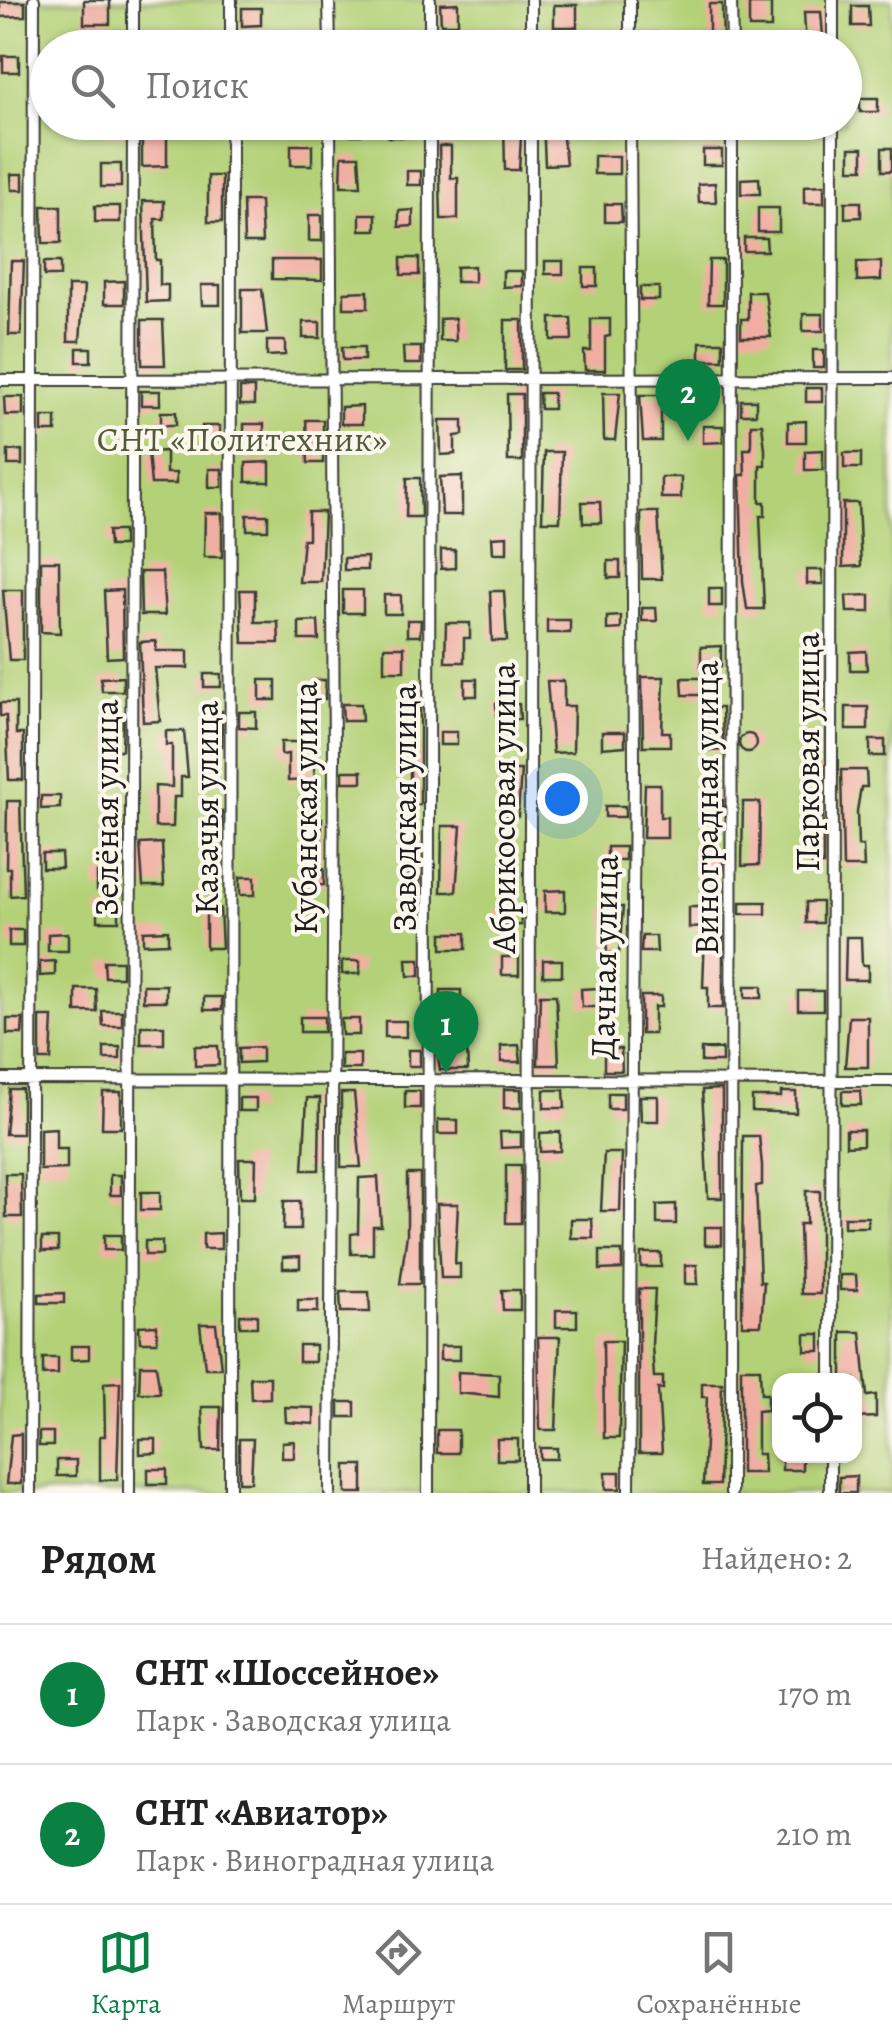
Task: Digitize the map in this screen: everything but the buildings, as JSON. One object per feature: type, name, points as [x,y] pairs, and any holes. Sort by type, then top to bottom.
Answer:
[{"type":"street","points":[[34,0],[34,30]]},
{"type":"street","points":[[133,0],[133,30]]},
{"type":"street","points":[[231,0],[231,30]]},
{"type":"street","points":[[330,0],[330,30]]},
{"type":"street","points":[[430,0],[430,30]]},
{"type":"street","points":[[531,0],[531,30]]},
{"type":"street","points":[[630,0],[630,30]]},
{"type":"street","points":[[732,0],[732,30]]},
{"type":"street","points":[[833,0],[833,30]]},
{"type":"street","points":[[30,1493],[34,140]]},
{"type":"street","name":"Зелёная улица","points":[[129,1493],[133,140]]},
{"type":"street","name":"Казачья улица","points":[[230,1493],[234,1080],[232,140]]},
{"type":"street","name":"Кубанская улица","points":[[330,140],[330,1493]]},
{"type":"street","name":"Заводская улица","points":[[428,1493],[430,140]]},
{"type":"street","name":"Абрикосовая улица","points":[[528,1493],[532,140]]},
{"type":"street","name":"Дачная улица","points":[[629,1493],[634,763],[630,140]]},
{"type":"street","name":"Виноградная улица","points":[[732,140],[732,1493]]},
{"type":"street","name":"Парковая улица","points":[[831,1373],[833,140]]},
{"type":"street","points":[[0,380],[892,378]]},
{"type":"street","points":[[0,1079],[892,1082]]},
{"type":"street","points":[[830,1463],[830,1493]]},
{"type":"green space","name":"СНТ «Политехник»","points":[[0,0],[892,0],[892,1493],[0,1493]]},
{"type":"place","name":"СНТ «Авиатор»","points":[[688,441]]},
{"type":"place","name":"СНТ «Шоссейное»","points":[[446,1073]]}]
